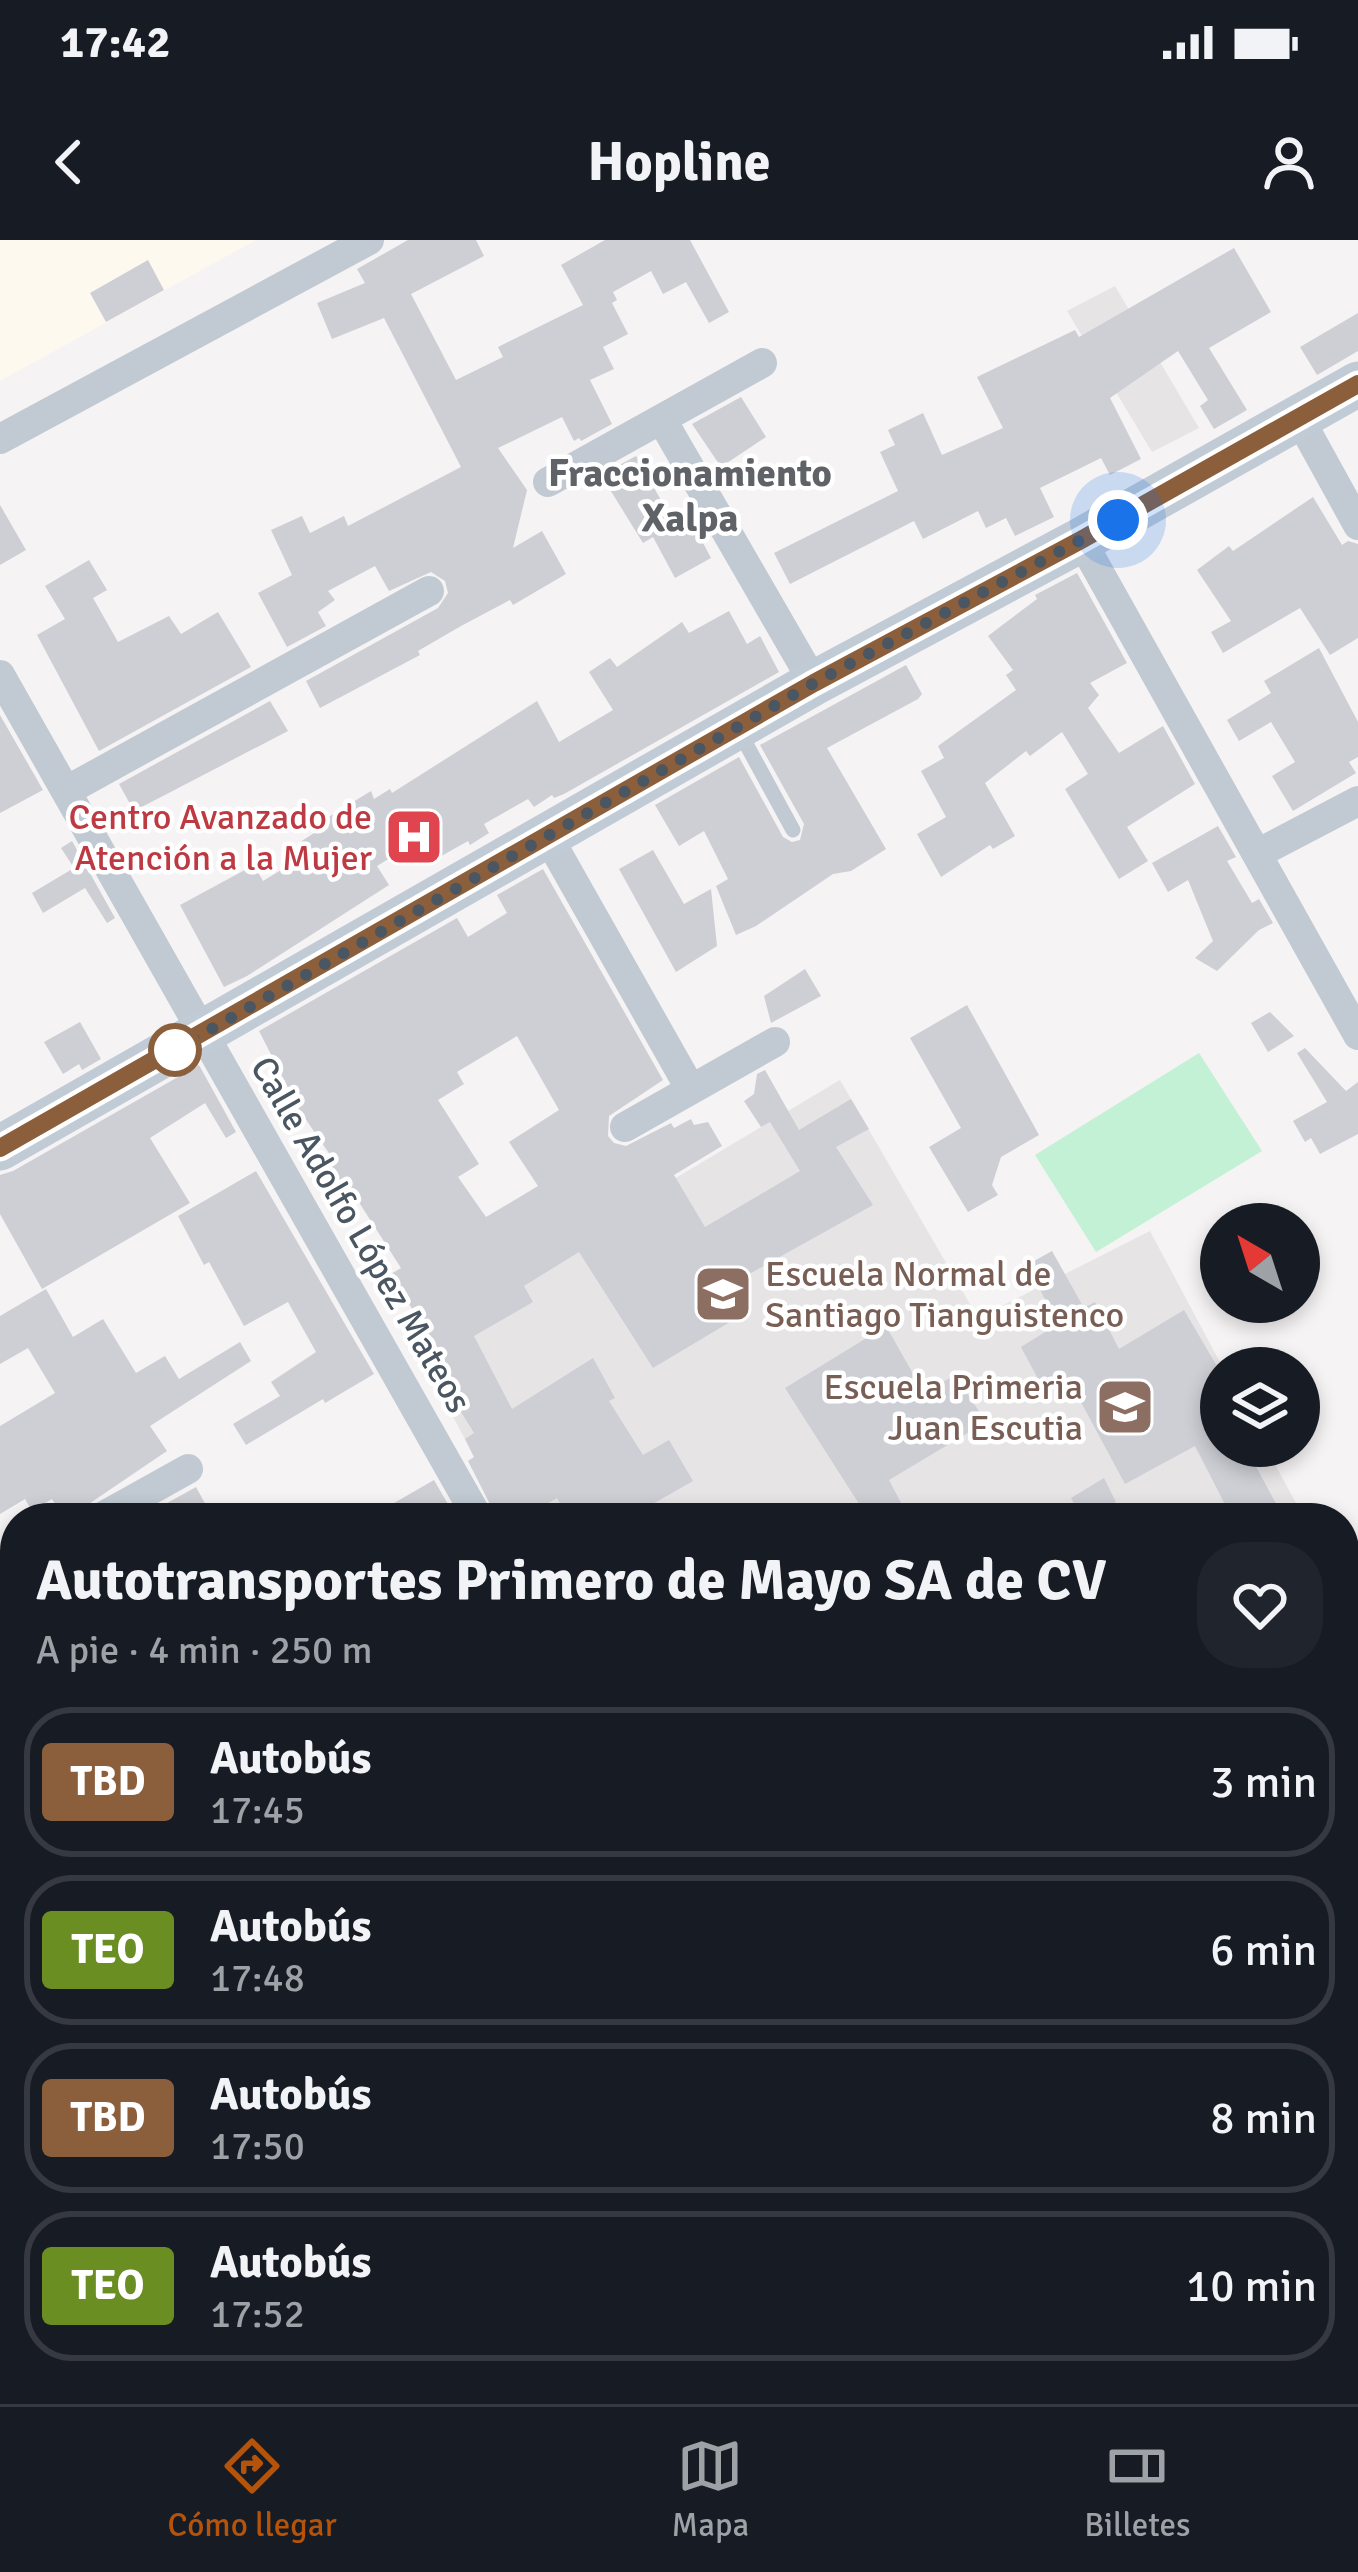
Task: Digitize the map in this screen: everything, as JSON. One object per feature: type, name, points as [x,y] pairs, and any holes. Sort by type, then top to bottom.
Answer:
[{"type":"main road","points":[[0,1148],[814,683],[1299,418],[1353,398]]},
{"type":"street","points":[[0,440],[370,240]]},
{"type":"street","points":[[548,482],[762,363]]},
{"type":"street","points":[[1299,418],[1358,525]]},
{"type":"street","points":[[662,420],[814,683]]},
{"type":"street","points":[[1081,540],[1358,1035]]},
{"type":"street","points":[[66,791],[429,591]]},
{"type":"street","name":"Calle Adolfo López Mateos","points":[[0,675],[470,1503]]},
{"type":"street","points":[[1257,854],[1358,801]]},
{"type":"street","points":[[548,837],[691,1088]]},
{"type":"street","points":[[625,1127],[775,1042]]},
{"type":"street","points":[[127,1503],[188,1469]]},
{"type":"lane","points":[[737,728],[793,830]]},
{"type":"shaded area","points":[[0,240],[256,240],[0,381]]},
{"type":"shaded area","points":[[1115,286],[1199,428],[1152,452],[1067,311]]},
{"type":"shaded area","name":"Escuela Normal de Santiago Tianguistenco","points":[[840,1080],[978,1318],[1150,1231],[1212,1347],[1200,1347],[1200,1467],[1276,1467],[1296,1503],[498,1503],[411,1336]]},
{"type":"green space","points":[[1199,1053],[1262,1151],[1096,1252],[1035,1155]]},
{"type":"building","points":[[408,240],[476,240],[484,256],[411,294],[456,380],[503,357],[498,347],[583,305],[561,265],[605,240],[690,240],[729,312],[709,323],[686,282],[663,294],[651,271],[613,292],[617,300],[612,303],[628,334],[603,347],[614,369],[590,380],[612,424],[574,441],[562,417],[498,448],[527,490],[513,548],[542,531],[566,574],[513,605],[510,600],[461,626],[418,651],[420,655],[320,708],[306,681],[438,608],[448,593],[445,581],[431,572],[389,591],[375,566],[328,591],[335,600],[318,612],[326,626],[287,647],[258,593],[292,575],[271,530],[302,516],[310,533],[344,516],[348,526],[461,467],[384,318],[332,339],[317,303],[365,283],[357,269]]},
{"type":"building","points":[[1234,248],[1271,312],[1209,348],[1247,410],[1214,429],[1200,406],[1208,400],[1178,351],[1110,398],[1141,459],[1110,475],[1101,458],[1040,488],[1054,517],[1015,536],[1006,518],[986,528],[978,511],[923,539],[914,521],[790,584],[774,553],[898,491],[880,452],[895,445],[888,430],[923,413],[942,455],[1003,428],[977,377],[1075,330],[1079,337]]},
{"type":"building","points":[[148,260],[164,290],[106,322],[90,293]]},
{"type":"building","points":[[1358,313],[1358,351],[1317,375],[1300,347]]},
{"type":"building","points":[[741,397],[766,437],[721,467],[692,424]]},
{"type":"building","points":[[636,456],[679,532],[693,524],[711,558],[675,578],[653,537],[643,543],[601,475]]},
{"type":"building","points":[[1313,497],[1342,545],[1348,541],[1358,544],[1358,638],[1330,655],[1300,608],[1223,653],[1211,632],[1231,621],[1197,570]]},
{"type":"building","points":[[0,505],[26,550],[0,565]]},
{"type":"building","points":[[89,560],[107,590],[93,598],[118,642],[169,616],[181,634],[218,612],[251,667],[99,751],[37,635],[65,619],[45,586]]},
{"type":"building","points":[[1077,573],[1127,663],[1090,683],[1099,695],[1088,708],[1119,753],[1163,726],[1195,784],[1127,827],[1148,861],[1119,879],[1065,789],[1088,774],[1062,732],[1030,756],[1026,751],[985,783],[1015,836],[993,849],[990,845],[941,877],[917,834],[946,817],[921,771],[944,758],[938,746],[1016,690],[1006,675],[1013,670],[988,636],[1037,599],[1035,595]]},
{"type":"building","points":[[729,611],[747,644],[760,636],[779,672],[564,794],[552,795],[534,807],[528,799],[484,824],[489,833],[470,845],[468,841],[436,859],[424,837],[377,866],[389,885],[224,987],[180,905],[254,865],[263,881],[307,854],[300,842],[330,823],[327,818],[371,791],[374,799],[390,789],[392,793],[537,701],[559,742],[613,710],[589,672],[610,658],[617,667],[682,622],[689,633]]},
{"type":"building","points":[[1319,648],[1358,722],[1358,757],[1349,762],[1356,773],[1293,811],[1272,776],[1295,762],[1271,722],[1239,741],[1227,720],[1271,693],[1264,681]]},
{"type":"building","points":[[906,665],[922,694],[918,699],[827,748],[886,849],[851,871],[833,874],[736,935],[716,886],[728,879],[704,831],[679,846],[655,805],[739,757],[783,837],[800,840],[804,824],[760,745]]},
{"type":"building","points":[[270,701],[288,731],[134,811],[119,784]]},
{"type":"building","points":[[0,715],[43,790],[0,813]]},
{"type":"building","points":[[1218,826],[1236,857],[1227,861],[1252,903],[1259,899],[1273,923],[1259,930],[1217,971],[1195,958],[1213,941],[1188,880],[1168,892],[1152,863]]},
{"type":"building","points":[[72,841],[115,918],[107,923],[85,888],[43,913],[32,893],[74,868],[61,848]]},
{"type":"building","points":[[653,850],[684,904],[711,889],[717,946],[676,972],[619,869]]},
{"type":"building","points":[[543,869],[663,1080],[609,1116],[608,1136],[614,1143],[626,1146],[671,1123],[674,1128],[691,1119],[694,1125],[708,1122],[722,1146],[674,1175],[705,1227],[800,1171],[770,1122],[761,1127],[744,1101],[754,1094],[757,1074],[765,1070],[799,1130],[851,1099],[869,1129],[836,1147],[873,1205],[733,1283],[750,1310],[653,1368],[579,1252],[524,1286],[533,1302],[474,1336],[512,1409],[593,1358],[615,1398],[609,1401],[643,1455],[669,1440],[693,1481],[654,1503],[560,1503],[557,1498],[548,1503],[489,1503],[468,1461],[474,1457],[465,1439],[474,1433],[434,1368],[440,1365],[426,1332],[391,1274],[401,1268],[353,1193],[348,1197],[329,1167],[335,1162],[300,1111],[259,1031],[457,918],[468,937],[507,913],[497,895]],"holes":[[[517,1036],[559,1110],[509,1142],[538,1186],[486,1217],[458,1177],[479,1164],[438,1100],[464,1084],[457,1072]]]},
{"type":"building","points":[[805,969],[821,996],[771,1023],[764,996]]},
{"type":"building","points":[[967,1005],[1039,1135],[1001,1157],[992,1185],[998,1195],[968,1212],[929,1147],[961,1128],[910,1038]]},
{"type":"building","points":[[1270,1012],[1294,1036],[1268,1052],[1251,1023]]},
{"type":"building","points":[[80,1022],[101,1059],[63,1074],[44,1042]]},
{"type":"building","points":[[1305,1048],[1346,1091],[1358,1082],[1358,1134],[1320,1154],[1311,1138],[1305,1142],[1293,1121],[1327,1102],[1297,1053]]},
{"type":"building","points":[[199,1065],[236,1132],[226,1138],[205,1103],[150,1138],[190,1203],[42,1289],[0,1214],[0,1175]]},
{"type":"building","points":[[256,1171],[374,1374],[246,1445],[233,1424],[280,1396],[271,1382],[316,1352],[288,1302],[244,1326],[178,1216]]},
{"type":"building","points":[[1052,1251],[1084,1308],[1095,1302],[1119,1349],[1184,1310],[1206,1347],[1200,1347],[1200,1456],[1195,1446],[1125,1484],[1068,1378],[1045,1392],[1021,1347],[1058,1324],[1027,1265]]},
{"type":"building","points":[[46,1289],[73,1337],[103,1319],[136,1373],[165,1356],[179,1379],[240,1342],[251,1361],[150,1426],[167,1451],[90,1503],[54,1503],[52,1499],[27,1503],[25,1499],[0,1503],[0,1426],[55,1393],[28,1348],[0,1364],[0,1316]]},
{"type":"building","points":[[886,1326],[924,1393],[955,1375],[986,1422],[889,1480],[901,1503],[858,1503],[785,1388]]},
{"type":"building","points":[[1206,1467],[1256,1467],[1276,1503],[1224,1503]]},
{"type":"building","points":[[1104,1478],[1116,1502],[1074,1503],[1071,1498]]},
{"type":"building","points":[[434,1480],[447,1503],[394,1503]]},
{"type":"building","points":[[196,1487],[205,1503],[167,1503]]},
{"type":"bus line","name":"TBD","points":[[0,1148],[814,683],[1358,384]]},
{"type":"place","name":"Centro Avanzado de Atención a la Mujer","points":[[414,837]]},
{"type":"place","name":"Escuela Normal de Santiago Tianguistenco","points":[[723,1294]]},
{"type":"place","name":"Escuela Primeria Juan Escutia","points":[[1125,1407]]},
{"type":"district","name":"Fraccionamiento Xalpa","points":[[690,494]]},
{"type":"route","points":[[175,1050],[814,683],[1118,520]]}]
